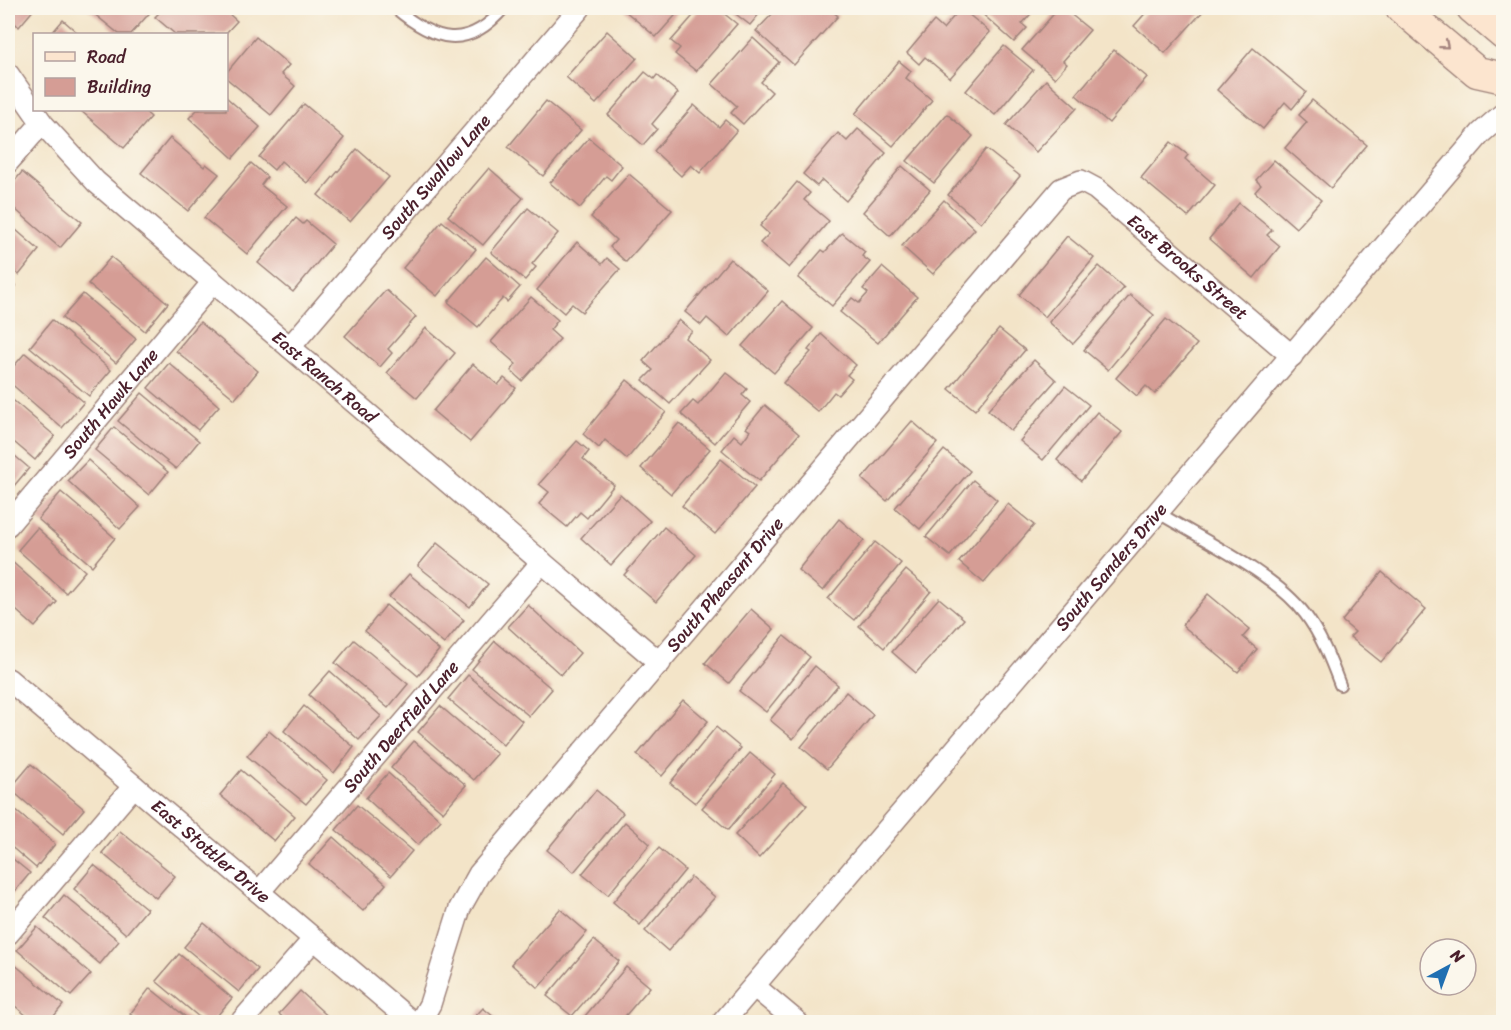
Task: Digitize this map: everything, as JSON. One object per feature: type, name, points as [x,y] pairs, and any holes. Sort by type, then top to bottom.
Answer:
[{"type":"main road","points":[[1401,8],[1477,72],[1503,78]]},
{"type":"main road","points":[[1472,8],[1503,35]]},
{"type":"street","name":"South Swallow Lane","points":[[290,347],[580,8]]},
{"type":"street","name":"East Ranch Road","points":[[8,74],[33,110]]},
{"type":"street","name":"East Ranch Road","points":[[34,111],[96,182],[660,663]]},
{"type":"street","name":"South Sanders Drive","points":[[723,1023],[1481,134],[1503,113]]},
{"type":"street","points":[[8,162],[42,123]]},
{"type":"street","name":"East Brooks Street","points":[[1081,181],[1095,189],[1292,356]]},
{"type":"street","name":"South Pheasant Drive","points":[[420,1023],[430,1004],[460,908],[479,874],[1061,189],[1081,181]]},
{"type":"street","name":"South Hawk Lane","points":[[8,525],[213,282]]},
{"type":"street","name":"South Deerfield Lane","points":[[259,892],[542,562]]},
{"type":"street","name":"East Stottler Drive","points":[[8,679],[412,1023]]},
{"type":"street","points":[[8,934],[134,786]]},
{"type":"street","points":[[241,1023],[314,939]]},
{"type":"street","points":[[754,986],[797,1023]]},
{"type":"lane","points":[[395,8],[415,25],[444,36],[468,36],[489,25],[504,8]]},
{"type":"lane","points":[[1157,512],[1246,566],[1280,590],[1305,614],[1328,653],[1340,685]]},
{"type":"building","points":[[8,8],[35,8],[19,27],[8,17]]},
{"type":"building","points":[[87,8],[154,8],[132,33],[118,33]]},
{"type":"building","points":[[164,8],[222,8],[237,21],[226,33],[174,33],[155,17]]},
{"type":"building","points":[[626,8],[682,8],[656,37],[624,10]]},
{"type":"building","points":[[700,8],[717,8],[737,24],[696,71],[675,54],[680,48],[671,41]]},
{"type":"building","points":[[728,8],[764,8],[750,25]]},
{"type":"building","points":[[778,8],[829,8],[838,16],[794,65],[756,31]]},
{"type":"building","points":[[961,8],[990,32],[950,78],[925,57],[919,64],[907,53],[934,21],[943,29]]},
{"type":"building","points":[[981,8],[1036,8],[1022,24],[1027,28],[1014,42],[978,10]]},
{"type":"building","points":[[1059,8],[1063,8],[1090,30],[1063,61],[1067,64],[1055,78],[1022,50]]},
{"type":"building","points":[[1150,8],[1206,8],[1165,53],[1134,26]]},
{"type":"building","points":[[63,20],[78,33],[52,33]]},
{"type":"building","points":[[607,31],[637,58],[596,104],[566,77]]},
{"type":"building","points":[[256,37],[289,65],[281,74],[295,86],[271,115],[228,80],[228,71]]},
{"type":"building","points":[[753,38],[779,62],[761,82],[772,92],[743,124],[731,113],[737,106],[712,84]]},
{"type":"building","points":[[1004,46],[1033,70],[995,115],[966,91]]},
{"type":"building","points":[[1253,48],[1306,92],[1292,109],[1285,102],[1263,129],[1217,90]]},
{"type":"building","points":[[1114,50],[1147,77],[1109,123],[1076,95]]},
{"type":"building","points":[[899,61],[911,71],[906,78],[932,100],[893,146],[855,114]]},
{"type":"building","points":[[645,72],[654,79],[657,75],[678,93],[652,124],[657,129],[643,145],[608,115]]},
{"type":"building","points":[[1046,80],[1077,108],[1036,152],[1006,125]]},
{"type":"building","points":[[228,99],[260,127],[233,158],[189,118],[196,111],[228,111]]},
{"type":"building","points":[[1312,100],[1367,145],[1331,188],[1285,148],[1307,122],[1299,115]]},
{"type":"building","points":[[546,101],[581,130],[543,176],[508,147]]},
{"type":"building","points":[[304,104],[344,138],[307,183],[281,161],[274,170],[259,157]]},
{"type":"building","points":[[694,105],[719,127],[725,120],[737,130],[700,173],[691,165],[681,176],[654,151]]},
{"type":"building","points":[[81,111],[144,111],[151,117],[124,148]]},
{"type":"building","points":[[947,114],[973,136],[934,183],[907,161]]},
{"type":"building","points":[[858,129],[886,153],[846,201],[822,180],[817,186],[803,174],[838,133],[847,141]]},
{"type":"building","points":[[170,138],[204,167],[206,164],[219,174],[188,211],[141,173]]},
{"type":"building","points":[[589,138],[622,166],[611,180],[606,176],[580,208],[550,183]]},
{"type":"building","points":[[1171,142],[1188,155],[1185,159],[1215,185],[1188,217],[1141,178]]},
{"type":"building","points":[[357,149],[389,177],[350,222],[318,195]]},
{"type":"building","points":[[986,149],[1020,176],[981,223],[948,195]]},
{"type":"building","points":[[1274,160],[1321,200],[1296,228],[1255,192],[1261,185],[1256,180]]},
{"type":"building","points":[[251,163],[267,177],[261,185],[287,206],[247,254],[204,218]]},
{"type":"building","points":[[902,166],[930,190],[890,236],[863,212]]},
{"type":"building","points":[[489,168],[523,198],[483,245],[448,216]]},
{"type":"building","points":[[22,172],[82,222],[60,248],[8,203],[8,189]]},
{"type":"building","points":[[629,174],[672,210],[626,262],[610,247],[616,240],[591,217]]},
{"type":"building","points":[[797,182],[810,193],[804,200],[829,221],[789,268],[760,243],[769,234],[760,226]]},
{"type":"building","points":[[944,200],[975,229],[933,274],[902,246]]},
{"type":"building","points":[[1239,203],[1272,230],[1267,235],[1280,246],[1254,278],[1209,239]]},
{"type":"building","points":[[528,208],[558,233],[532,264],[536,267],[525,280],[491,252]]},
{"type":"building","points":[[296,218],[303,224],[306,221],[333,244],[293,292],[258,263]]},
{"type":"building","points":[[442,221],[476,249],[437,296],[403,268]]},
{"type":"building","points":[[8,223],[39,250],[19,275],[8,266]]},
{"type":"building","points":[[842,233],[865,252],[862,256],[870,262],[832,306],[798,278],[822,250],[825,252]]},
{"type":"building","points":[[1067,236],[1094,258],[1045,317],[1019,295]]},
{"type":"building","points":[[577,242],[602,264],[607,258],[620,269],[582,312],[572,304],[564,313],[537,290]]},
{"type":"building","points":[[111,257],[168,303],[145,331],[88,284]]},
{"type":"building","points":[[486,257],[520,287],[507,302],[503,298],[478,327],[448,302]]},
{"type":"building","points":[[730,259],[768,291],[729,337],[707,318],[701,325],[685,312]]},
{"type":"building","points":[[1099,266],[1124,288],[1073,344],[1049,322]]},
{"type":"building","points":[[882,267],[917,297],[878,343],[840,312],[852,298],[859,303],[868,293],[863,289]]},
{"type":"building","points":[[8,279],[16,286],[8,296]]},
{"type":"building","points":[[386,290],[416,317],[388,349],[392,353],[380,367],[345,336]]},
{"type":"building","points":[[83,294],[136,339],[116,363],[62,318]]},
{"type":"building","points":[[1130,295],[1154,315],[1108,370],[1084,350]]},
{"type":"building","points":[[531,297],[558,320],[550,330],[560,339],[522,381],[511,371],[516,364],[491,342]]},
{"type":"building","points":[[782,301],[813,328],[774,373],[742,346]]},
{"type":"building","points":[[1166,319],[1197,344],[1155,394],[1146,386],[1137,396],[1116,378]]},
{"type":"building","points":[[52,320],[111,370],[89,396],[30,347]]},
{"type":"building","points":[[679,320],[692,331],[685,338],[710,360],[670,404],[643,380],[653,370],[643,361]]},
{"type":"building","points":[[200,322],[258,371],[235,399],[176,351]]},
{"type":"building","points":[[426,328],[455,353],[417,398],[387,373]]},
{"type":"building","points":[[999,329],[1025,350],[975,410],[949,389]]},
{"type":"building","points":[[821,334],[856,365],[847,375],[852,379],[838,395],[834,392],[818,412],[783,383],[811,352],[808,350]]},
{"type":"building","points":[[25,353],[84,402],[62,428],[8,381],[8,373]]},
{"type":"building","points":[[1034,360],[1056,380],[1011,431],[988,410]]},
{"type":"building","points":[[169,363],[219,406],[198,430],[148,388]]},
{"type":"building","points":[[473,364],[498,385],[504,378],[516,388],[470,442],[433,411]]},
{"type":"building","points":[[726,372],[747,389],[742,395],[750,402],[715,443],[681,414],[693,401],[698,405]]},
{"type":"building","points":[[627,380],[666,412],[627,459],[605,440],[599,448],[583,434]]},
{"type":"building","points":[[1065,386],[1089,405],[1043,460],[1020,441]]},
{"type":"building","points":[[142,393],[199,441],[176,469],[118,421]]},
{"type":"building","points":[[8,396],[55,436],[35,460],[8,437]]},
{"type":"building","points":[[765,405],[799,434],[759,481],[722,450],[734,435],[742,442],[750,431],[746,428]]},
{"type":"building","points":[[1097,412],[1122,432],[1081,481],[1057,460]]},
{"type":"building","points":[[912,421],[937,443],[887,501],[862,479]]},
{"type":"building","points":[[679,423],[710,449],[671,494],[641,468]]},
{"type":"building","points":[[114,427],[168,472],[149,495],[95,450]]},
{"type":"building","points":[[577,441],[589,451],[583,459],[614,485],[587,518],[580,512],[567,527],[539,504],[549,492],[539,484]]},
{"type":"building","points":[[8,450],[29,468],[8,493]]},
{"type":"building","points":[[944,450],[970,471],[920,529],[895,508]]},
{"type":"building","points":[[721,459],[755,487],[715,534],[682,506]]},
{"type":"building","points":[[88,460],[140,507],[120,529],[68,481]]},
{"type":"building","points":[[973,480],[997,500],[950,556],[926,537]]},
{"type":"building","points":[[61,492],[115,538],[92,566],[38,519]]},
{"type":"building","points":[[620,494],[650,521],[611,565],[581,538]]},
{"type":"building","points":[[1008,504],[1034,525],[984,583],[959,562]]},
{"type":"building","points":[[839,519],[864,540],[823,591],[798,570]]},
{"type":"building","points":[[664,527],[696,555],[656,602],[624,575]]},
{"type":"building","points":[[37,528],[85,571],[66,593],[18,550]]},
{"type":"building","points":[[875,542],[901,563],[854,620],[828,599]]},
{"type":"building","points":[[437,543],[488,584],[470,607],[418,566]]},
{"type":"building","points":[[10,560],[57,602],[35,627],[8,603],[8,562]]},
{"type":"building","points":[[906,570],[931,591],[884,648],[859,626]]},
{"type":"building","points":[[1382,572],[1426,609],[1381,662],[1350,637],[1355,632],[1342,621]]},
{"type":"building","points":[[409,574],[464,620],[444,644],[389,597]]},
{"type":"building","points":[[1208,594],[1250,629],[1243,637],[1257,649],[1238,672],[1182,625]]},
{"type":"building","points":[[939,598],[964,619],[916,673],[892,652]]},
{"type":"building","points":[[386,605],[439,650],[418,676],[365,631]]},
{"type":"building","points":[[528,605],[580,653],[561,675],[508,627]]},
{"type":"building","points":[[751,609],[774,629],[729,683],[705,663]]},
{"type":"building","points":[[784,636],[810,657],[766,712],[739,691]]},
{"type":"building","points":[[354,640],[408,684],[388,708],[335,663]]},
{"type":"building","points":[[495,641],[552,689],[529,716],[472,669]]},
{"type":"building","points":[[815,666],[838,685],[793,739],[770,720]]},
{"type":"building","points":[[330,671],[381,716],[359,740],[309,695]]},
{"type":"building","points":[[468,675],[522,721],[503,745],[448,699]]},
{"type":"building","points":[[846,692],[873,715],[827,769],[801,747]]},
{"type":"building","points":[[683,700],[708,721],[662,776],[637,755]]},
{"type":"building","points":[[304,706],[354,747],[334,773],[284,731]]},
{"type":"building","points":[[440,706],[497,754],[474,780],[418,732]]},
{"type":"building","points":[[716,727],[741,748],[695,803],[670,783]]},
{"type":"building","points":[[269,731],[327,780],[306,804],[247,756]]},
{"type":"building","points":[[414,741],[466,785],[443,812],[391,768]]},
{"type":"building","points":[[750,753],[775,774],[728,830],[702,808]]},
{"type":"building","points":[[31,764],[84,809],[63,834],[10,789]]},
{"type":"building","points":[[241,770],[295,816],[274,841],[220,795]]},
{"type":"building","points":[[388,773],[441,820],[418,845],[366,798]]},
{"type":"building","points":[[783,783],[807,805],[759,858],[735,835]]},
{"type":"building","points":[[596,790],[623,813],[574,872],[547,850]]},
{"type":"building","points":[[8,804],[55,844],[36,868],[8,844]]},
{"type":"building","points":[[357,805],[412,851],[391,876],[336,830]]},
{"type":"building","points":[[625,822],[650,844],[608,895],[582,874]]},
{"type":"building","points":[[120,831],[175,876],[156,898],[102,853]]},
{"type":"building","points":[[333,837],[386,884],[363,911],[309,864]]},
{"type":"building","points":[[659,848],[685,870],[640,925],[613,902]]},
{"type":"building","points":[[8,855],[30,873],[10,897],[8,896]]},
{"type":"building","points":[[94,865],[147,909],[126,934],[74,889]]},
{"type":"building","points":[[691,877],[715,897],[668,951],[645,931]]},
{"type":"building","points":[[64,895],[119,941],[100,964],[45,918]]},
{"type":"building","points":[[560,909],[587,932],[538,988],[511,964]]},
{"type":"building","points":[[204,923],[258,969],[239,992],[184,947]]},
{"type":"building","points":[[37,927],[91,974],[71,996],[17,950]]},
{"type":"building","points":[[594,940],[619,961],[572,1016],[547,996]]},
{"type":"building","points":[[179,954],[232,998],[212,1022],[205,1022],[156,981]]},
{"type":"building","points":[[8,959],[63,1005],[49,1022],[34,1022],[8,1000]]},
{"type":"building","points":[[626,967],[650,987],[620,1022],[580,1022]]},
{"type":"building","points":[[150,988],[192,1022],[140,1022],[130,1014]]},
{"type":"building","points":[[300,991],[334,1022],[288,1022],[279,1014]]},
{"type":"building","points":[[483,1008],[500,1022],[470,1022]]}]
